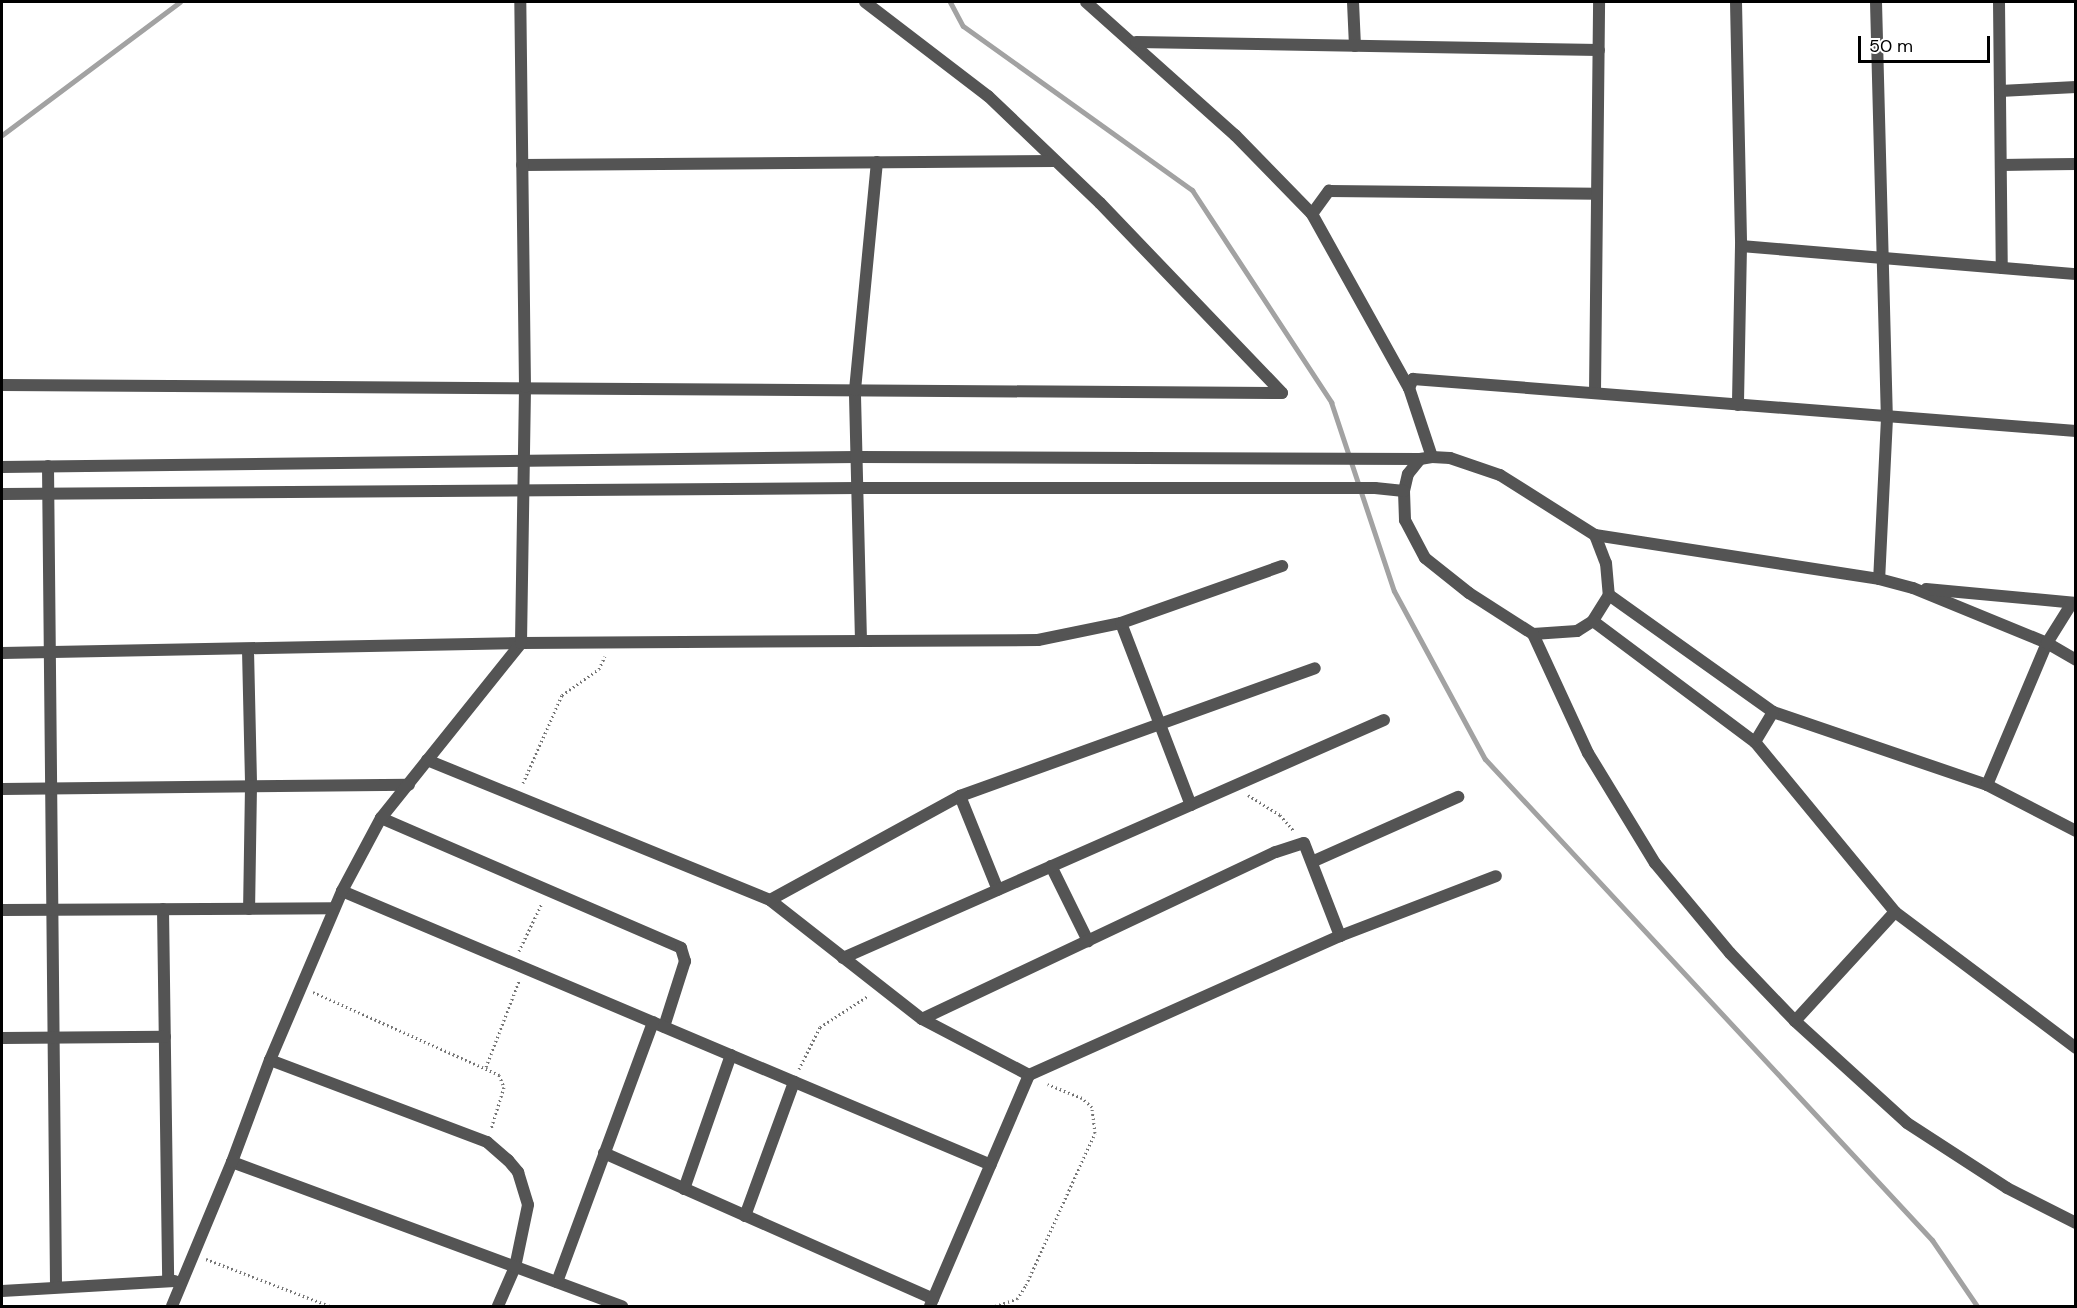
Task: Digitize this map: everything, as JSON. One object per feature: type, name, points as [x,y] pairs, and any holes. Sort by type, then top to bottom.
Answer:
[{"type":"street","points":[[172,1306],[232,1162],[270,1060],[342,891],[381,818],[521,643],[525,387],[520,2]]},
{"type":"street","points":[[2,385],[1282,393],[1055,161],[987,96],[865,2]]},
{"type":"street","points":[[1086,2],[1136,42],[1312,214],[1409,388],[1426,458]]},
{"type":"street","points":[[1353,2],[1355,46]]},
{"type":"street","points":[[1595,393],[1599,2]]},
{"type":"street","points":[[1736,2],[1741,246],[1738,405]]},
{"type":"street","points":[[1876,2],[1886,258],[1887,417],[1879,579]]},
{"type":"street","points":[[1999,2],[2002,268]]},
{"type":"street","points":[[1136,42],[1599,50]]},
{"type":"street","points":[[2000,91],[2076,87]]},
{"type":"street","points":[[522,165],[1055,161]]},
{"type":"street","points":[[861,641],[855,390],[877,162]]},
{"type":"street","points":[[2001,165],[2076,164]]},
{"type":"street","points":[[1312,214],[1329,191],[1597,194]]},
{"type":"street","points":[[1741,246],[2076,274]]},
{"type":"street","points":[[1409,388],[1413,378],[1418,378],[1887,417],[2076,430]]},
{"type":"street","points":[[2,467],[857,457],[1373,460],[1450,458],[1500,475],[1595,535],[1879,579],[1913,588],[2048,643],[2076,660]]},
{"type":"street","points":[[1426,458],[1408,474],[1404,491],[1405,520],[1425,558],[1469,593],[1533,634],[1588,753],[1655,863],[1730,953],[1795,1021],[1907,1123],[2007,1188],[2076,1223]]},
{"type":"street","points":[[48,466],[56,1285]]},
{"type":"street","points":[[2,494],[858,488],[1375,488],[1404,491]]},
{"type":"street","points":[[1533,634],[1577,631],[1593,621],[1610,595],[1606,563],[1595,535]]},
{"type":"street","points":[[2,653],[50,654],[521,643],[1038,640],[1121,623],[1282,566]]},
{"type":"street","points":[[1913,588],[2074,603],[2048,643],[1988,785]]},
{"type":"street","points":[[1610,595],[1773,712],[1988,785],[2076,831]]},
{"type":"street","points":[[1593,621],[1755,742],[1895,912],[2076,1048]]},
{"type":"street","points":[[1121,623],[1191,805]]},
{"type":"street","points":[[248,650],[251,786],[249,909]]},
{"type":"street","points":[[770,900],[960,796],[1159,722],[1315,668]]},
{"type":"street","points":[[1755,742],[1773,712]]},
{"type":"street","points":[[843,958],[1384,720]]},
{"type":"street","points":[[427,760],[515,798],[770,900],[922,1018],[1029,1076]]},
{"type":"street","points":[[2,789],[409,785]]},
{"type":"street","points":[[960,796],[998,890]]},
{"type":"street","points":[[1314,861],[1458,797]]},
{"type":"street","points":[[381,818],[681,948],[685,961],[604,1153],[557,1282]]},
{"type":"street","points":[[922,1018],[1276,852],[1304,843],[1314,861],[1340,936]]},
{"type":"street","points":[[1051,866],[1088,941]]},
{"type":"street","points":[[604,1153],[932,1303],[1029,1076],[1340,936],[1496,876]]},
{"type":"street","points":[[342,891],[991,1165]]},
{"type":"street","points":[[2,910],[334,908]]},
{"type":"street","points":[[163,909],[168,1281]]},
{"type":"street","points":[[1795,1021],[1895,912]]},
{"type":"street","points":[[2,1038],[165,1037]]},
{"type":"street","points":[[684,1189],[731,1055]]},
{"type":"street","points":[[270,1060],[487,1142],[518,1173],[528,1205],[515,1267],[498,1306]]},
{"type":"street","points":[[745,1216],[794,1082]]},
{"type":"street","points":[[232,1162],[622,1306]]},
{"type":"street","points":[[2,1290],[56,1285],[182,1280]]},
{"type":"path","points":[[515,798],[562,695],[599,669],[607,642]]},
{"type":"path","points":[[1233,786],[1280,815],[1304,843]]},
{"type":"path","points":[[486,1067],[519,966],[548,890]]},
{"type":"path","points":[[301,987],[500,1075],[504,1087],[487,1142]]},
{"type":"path","points":[[794,1082],[820,1027],[841,1010],[883,989]]},
{"type":"path","points":[[995,1306],[1017,1299],[1031,1275],[1084,1162],[1096,1124],[1092,1107],[1082,1098],[1029,1076]]},
{"type":"path","points":[[194,1254],[330,1306]]},
{"type":"waterway","points":[[2,135],[180,2]]},
{"type":"waterway","points":[[950,2],[963,26],[1192,190],[1331,402],[1394,591],[1485,759],[1932,1240],[1977,1306]]}]
